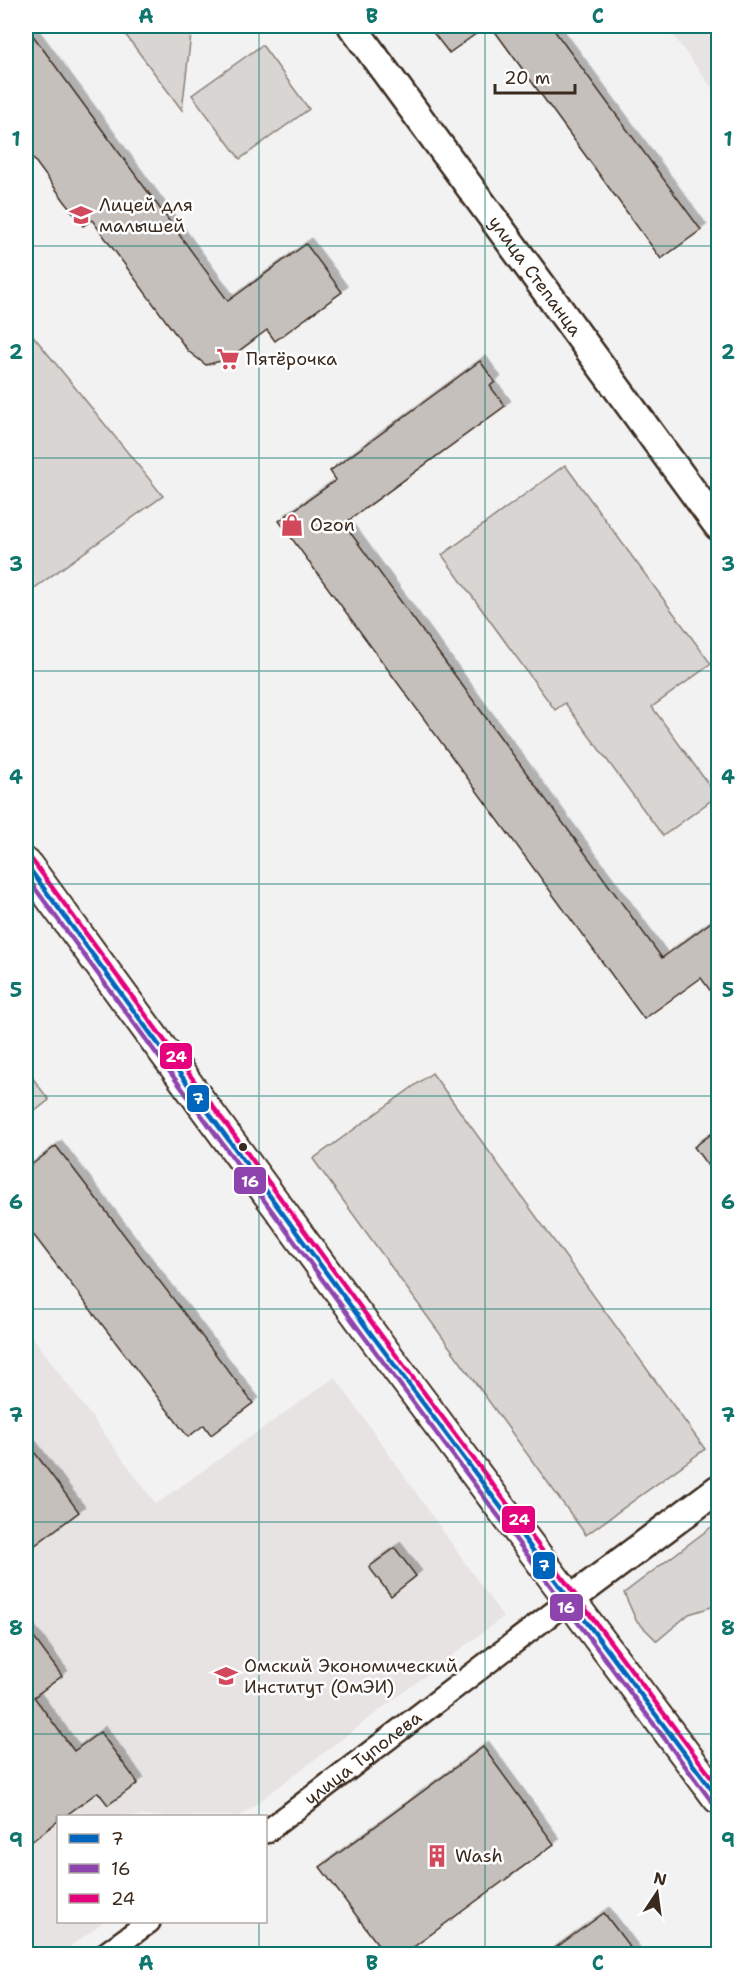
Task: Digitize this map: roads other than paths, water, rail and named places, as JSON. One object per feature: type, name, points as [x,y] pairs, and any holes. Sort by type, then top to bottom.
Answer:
[{"type":"main road","points":[[26,864],[369,1331],[718,1798]]},
{"type":"street","name":"улица Степанца","points":[[352,26],[718,526]]},
{"type":"street","name":"улица Туполева","points":[[267,1831],[718,1489]]},
{"type":"street","points":[[105,1954],[148,1923]]},
{"type":"place","name":"Лицей для малышей","points":[[81,215]]},
{"type":"place","name":"Пятёрочка","points":[[228,359]]},
{"type":"place","name":"Ozon","points":[[292,525]]},
{"type":"place","name":"Омский Экономический Институт (ОмЭИ)","points":[[226,1676]]},
{"type":"place","name":"Wash","points":[[437,1856]]}]
